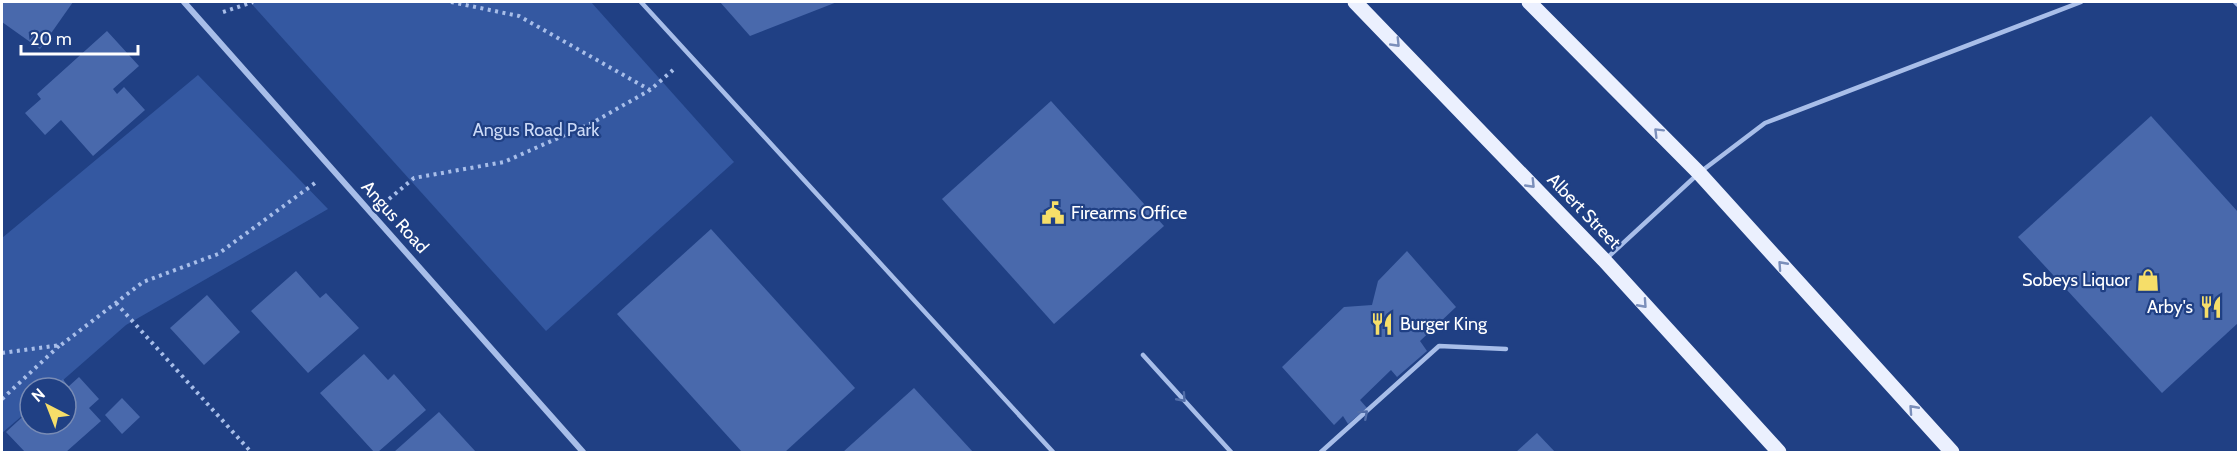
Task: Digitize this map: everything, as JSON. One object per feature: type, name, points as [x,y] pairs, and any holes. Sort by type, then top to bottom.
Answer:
[{"type":"main road","name":"Albert Street","points":[[1355,2],[1604,260],[1779,453]]},
{"type":"main road","points":[[1529,2],[1699,173],[1953,453]]},
{"type":"street","name":"Angus Road","points":[[184,2],[583,453]]},
{"type":"lane","points":[[641,2],[1053,453]]},
{"type":"lane","points":[[1604,260],[1699,173],[1765,123],[2080,2]]},
{"type":"lane","points":[[1321,453],[1439,346],[1506,350]]},
{"type":"lane","points":[[1143,355],[1231,453]]},
{"type":"path","points":[[451,2],[519,16],[650,90]]},
{"type":"path","points":[[372,214],[414,178],[504,162],[592,123],[650,90],[690,56]]},
{"type":"path","points":[[2,399],[61,345],[143,282],[218,254],[333,170]]},
{"type":"path","points":[[116,303],[251,453]]},
{"type":"path","points":[[2,353],[61,345]]},
{"type":"green space","name":"Angus Road Park","points":[[250,2],[591,2],[734,162],[546,331]]},
{"type":"green space","points":[[198,75],[328,209],[126,325],[68,376],[18,376],[18,419],[2,433],[2,238]]},
{"type":"building","points":[[2,2],[73,2],[40,49],[2,22]]},
{"type":"building","points":[[720,2],[837,2],[750,36]]},
{"type":"building","points":[[107,31],[139,66],[113,89],[117,94],[124,87],[145,110],[93,156],[61,120],[45,135],[25,113],[41,99],[37,94]]},
{"type":"building","name":"Firearms Office","points":[[1051,101],[1164,226],[1054,324],[942,199]]},
{"type":"building","name":"Sobeys Liquor","points":[[2151,116],[2238,212],[2238,323],[2162,393],[2018,237]]},
{"type":"building","points":[[711,229],[855,388],[785,452],[742,452],[617,314]]},
{"type":"building","name":"Burger King","points":[[1407,251],[1456,307],[1420,341],[1427,351],[1397,377],[1391,370],[1360,400],[1367,408],[1348,424],[1343,416],[1334,425],[1282,367],[1344,307],[1372,305],[1378,281]]},
{"type":"building","points":[[296,271],[320,298],[326,293],[359,328],[308,373],[251,311]]},
{"type":"building","points":[[207,295],[240,332],[204,365],[170,328]]},
{"type":"building","points":[[364,354],[388,380],[394,374],[426,410],[378,452],[374,452],[320,393]]},
{"type":"building","points":[[78,378],[99,399],[89,408],[101,421],[66,452],[25,452],[6,432],[18,421],[18,436],[78,436]]},
{"type":"building","points":[[914,388],[973,452],[843,452]]},
{"type":"building","points":[[122,398],[140,417],[122,434],[105,415]]},
{"type":"building","points":[[439,412],[476,452],[394,452]]},
{"type":"building","points":[[1537,433],[1555,452],[1516,452]]},
{"type":"place","name":"Firearms Office","points":[[1053,213]]},
{"type":"place","name":"Sobeys Liquor","points":[[2148,280]]},
{"type":"place","name":"Arby's","points":[[2211,307]]},
{"type":"place","name":"Burger King","points":[[1382,324]]}]
